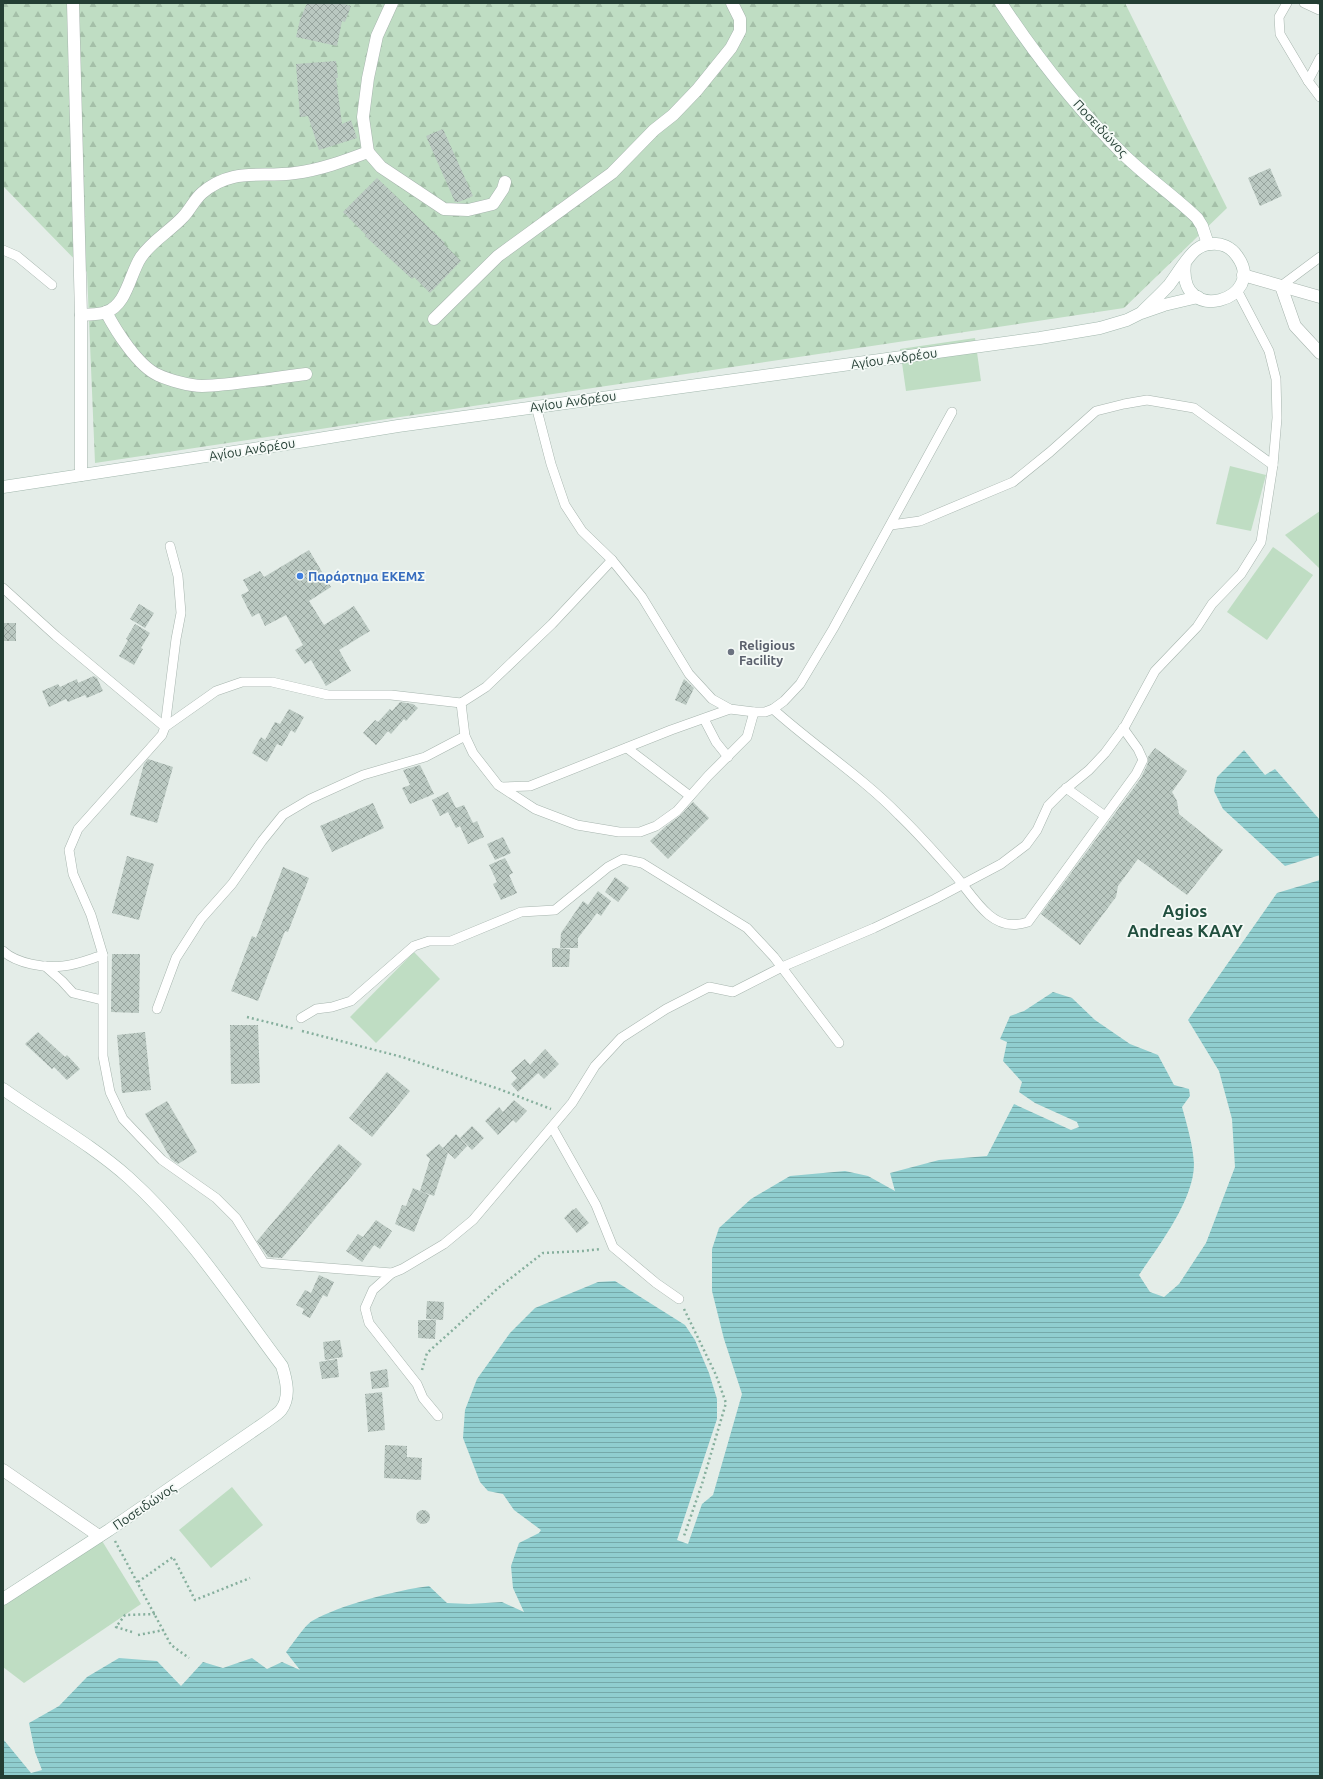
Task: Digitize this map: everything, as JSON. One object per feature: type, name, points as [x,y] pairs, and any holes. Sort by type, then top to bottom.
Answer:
[{"type":"street","points":[[73,3],[81,315],[81,475]]},
{"type":"street","points":[[392,3],[377,36],[368,78],[363,117],[368,152],[381,167],[444,209],[468,210],[493,204],[503,189],[505,182]]},
{"type":"street","points":[[434,319],[498,256],[612,173],[654,130],[673,115],[693,95],[731,48],[740,31],[740,19],[732,3]]},
{"type":"street","name":"Ποσειδώνος","points":[[1001,3],[1047,67],[1084,112],[1122,153],[1197,218],[1202,226],[1208,244]]},
{"type":"street","points":[[81,315],[106,312],[118,302],[127,289],[140,258],[183,217],[201,194],[219,182],[230,178],[254,174],[294,173],[330,166],[368,152]]},
{"type":"street","points":[[1141,313],[1169,285],[1190,255],[1196,249],[1208,244],[1221,244],[1228,247],[1235,253],[1240,259],[1242,275],[1241,283],[1237,290],[1229,297],[1219,301],[1208,302],[1198,298],[1190,290],[1184,273],[1185,264]]},
{"type":"street","points":[[1242,275],[1320,297]]},
{"type":"street","points":[[1281,286],[1295,326],[1320,353]]},
{"type":"street","points":[[1141,313],[1181,301],[1198,298]]},
{"type":"street","points":[[106,312],[116,332],[136,358],[156,375],[172,380],[201,386],[306,374]]},
{"type":"street","name":"Αγίου Ανδρέου","points":[[3,486],[536,406],[1040,338],[1100,328],[1127,320],[1141,313]]},
{"type":"street","name":"Ποσειδώνος","points":[[3,1089],[103,1157],[147,1195],[198,1252],[282,1366],[286,1381],[287,1394],[282,1409],[266,1422],[104,1533],[3,1599]]},
{"type":"street","points":[[3,1470],[104,1533]]},
{"type":"lane","points":[[1288,3],[1279,17],[1280,34],[1308,81],[1320,97]]},
{"type":"lane","points":[[1304,3],[1318,10]]},
{"type":"lane","points":[[1308,81],[1320,58]]},
{"type":"lane","points":[[3,250],[17,256],[52,285]]},
{"type":"lane","points":[[1281,286],[1320,256]]},
{"type":"lane","points":[[438,1416],[423,1398],[417,1384],[369,1323],[365,1308],[373,1290],[392,1273],[402,1269],[444,1244],[472,1220],[563,1114],[572,1103],[595,1066],[621,1038],[666,1009],[709,988],[734,992],[782,967],[874,928],[1001,864],[1026,845],[1036,830],[1048,806],[1066,788],[1089,770],[1105,753],[1123,728],[1155,671],[1197,627],[1212,604],[1241,574],[1261,542],[1273,465],[1277,418],[1276,379],[1269,351],[1237,290]]},
{"type":"lane","points":[[891,525],[920,521],[1013,482],[1050,452],[1096,410],[1147,400],[1194,408],[1273,465]]},
{"type":"lane","points":[[536,406],[551,464],[565,505],[582,530],[612,560],[642,597],[689,674],[712,699],[730,709],[754,712],[765,712],[773,709],[784,701],[800,684],[833,629],[952,412]]},
{"type":"lane","points":[[170,546],[178,576],[181,613],[176,639],[165,727],[162,735],[78,829],[69,850],[72,874],[91,915],[103,956],[103,1056],[110,1092],[123,1119],[162,1160],[216,1198],[236,1218],[264,1263],[392,1273]]},
{"type":"lane","points":[[165,727],[216,692],[242,682],[272,682],[328,695],[391,695],[461,703],[486,687],[552,624],[612,560]]},
{"type":"lane","points":[[3,588],[56,636],[165,727]]},
{"type":"lane","points":[[461,703],[465,736],[474,753],[498,785],[535,808],[577,825],[619,832],[640,832],[656,826],[677,811],[747,737],[754,712]]},
{"type":"lane","points":[[502,787],[530,786],[730,709]]},
{"type":"lane","points":[[773,709],[898,814],[941,858],[990,915],[1008,925],[1018,926],[1028,922],[1136,774],[1143,760],[1138,749],[1123,728]]},
{"type":"lane","points":[[704,719],[716,742],[728,757]]},
{"type":"lane","points":[[157,1009],[176,958],[201,919],[232,884],[283,815],[310,799],[364,775],[425,757],[465,736]]},
{"type":"lane","points":[[627,748],[690,796]]},
{"type":"lane","points":[[1066,788],[1104,816]]},
{"type":"lane","points":[[301,1018],[316,1009],[332,1007],[351,1001],[414,946],[429,941],[450,941],[522,912],[555,910],[608,866],[623,860],[642,863],[747,928],[782,967],[839,1044]]},
{"type":"lane","points":[[3,951],[23,962],[45,966],[64,966],[103,956]]},
{"type":"lane","points":[[45,966],[73,993],[102,1000]]},
{"type":"lane","points":[[552,1127],[596,1205],[613,1247],[656,1283],[679,1299]]},
{"type":"path","points":[[247,1017],[402,1057],[498,1088],[563,1114]]},
{"type":"path","points":[[417,1384],[427,1353],[497,1289],[543,1253],[583,1251],[613,1247]]},
{"type":"path","points":[[679,1299],[716,1375],[726,1403],[702,1484],[684,1536]]},
{"type":"path","points":[[104,1533],[138,1582],[171,1645],[189,1658]]},
{"type":"path","points":[[138,1582],[173,1557],[195,1600],[250,1578]]},
{"type":"path","points":[[132,1632],[116,1627],[125,1614],[155,1614]]},
{"type":"path","points":[[138,1635],[164,1630]]},
{"type":"green space","points":[[3,3],[1125,3],[1227,208],[1124,308],[95,463],[87,272],[3,186]]},
{"type":"green space","points":[[975,338],[981,381],[906,391],[900,349]]},
{"type":"green space","points":[[1230,466],[1266,475],[1251,531],[1216,524]]},
{"type":"green space","points":[[1320,511],[1320,569],[1285,535]]},
{"type":"green space","points":[[1273,547],[1313,575],[1267,640],[1227,612]]},
{"type":"green space","points":[[414,952],[440,979],[376,1043],[350,1017]]},
{"type":"green space","points":[[232,1487],[263,1525],[211,1568],[179,1530]]},
{"type":"green space","points":[[99,1536],[141,1604],[24,1683],[3,1667],[3,1599]]},
{"type":"water","points":[[1244,750],[1265,775],[1275,769],[1320,820],[1320,855],[1285,866],[1223,809],[1214,791],[1217,777]]},
{"type":"water","points":[[1320,880],[1320,1776],[3,1776],[3,1739],[31,1773],[42,1770],[35,1752],[29,1723],[59,1706],[87,1677],[119,1658],[157,1661],[181,1686],[203,1662],[223,1668],[252,1658],[267,1669],[282,1662],[300,1670],[286,1652],[302,1631],[312,1621],[338,1609],[369,1599],[429,1586],[447,1603],[469,1604],[502,1602],[524,1612],[513,1588],[511,1566],[519,1543],[539,1533],[541,1530],[514,1510],[503,1494],[488,1491],[480,1482],[463,1438],[465,1410],[477,1379],[510,1333],[535,1308],[598,1282],[615,1281],[685,1325],[695,1340],[709,1373],[717,1399],[717,1419],[677,1540],[688,1544],[702,1504],[713,1495],[742,1394],[724,1339],[712,1291],[712,1249],[719,1228],[751,1199],[790,1176],[845,1171],[868,1176],[895,1191],[890,1173],[939,1160],[987,1156],[1014,1104],[1071,1130],[1079,1127],[1077,1122],[1035,1103],[1019,1092],[1022,1082],[1003,1061],[1007,1042],[1000,1039],[1010,1016],[1024,1011],[1053,992],[1072,998],[1095,1020],[1130,1044],[1158,1055],[1174,1085],[1189,1089],[1190,1096],[1182,1107],[1190,1135],[1194,1164],[1192,1178],[1182,1207],[1174,1222],[1139,1275],[1150,1292],[1164,1297],[1179,1284],[1206,1243],[1235,1167],[1232,1119],[1219,1071],[1188,1020],[1277,893]]},
{"type":"building","points":[[307,3],[342,3],[351,6],[345,22],[342,21],[337,46],[296,37],[300,20]]},
{"type":"building","points":[[336,61],[338,78],[336,78],[342,124],[351,120],[357,138],[319,150],[308,116],[300,117],[296,64]]},
{"type":"building","points":[[443,129],[473,196],[459,202],[455,202],[426,136]]},
{"type":"building","points":[[1270,168],[1282,196],[1260,206],[1248,178]]},
{"type":"building","points":[[377,178],[445,243],[444,244],[461,261],[430,293],[414,277],[412,279],[365,236],[366,235],[343,212]]},
{"type":"building","points":[[309,550],[331,587],[309,601],[324,625],[354,606],[370,631],[339,650],[351,671],[326,686],[311,660],[305,664],[295,650],[303,645],[286,615],[265,626],[259,613],[252,617],[241,595],[249,591],[243,580],[260,571],[264,577]]},
{"type":"building","points":[[139,604],[154,613],[145,628],[130,619]]},
{"type":"building","points":[[3,623],[16,623],[16,641],[3,641]]},
{"type":"building","points":[[135,624],[150,633],[141,648],[143,649],[134,665],[119,656],[128,640],[126,639]]},
{"type":"building","points":[[94,676],[97,678],[103,691],[87,698],[85,695],[68,702],[66,699],[49,707],[42,691],[58,684],[60,687],[77,679],[78,683]]},
{"type":"building","points":[[684,679],[694,688],[686,705],[675,700]]},
{"type":"building","points":[[400,702],[413,704],[418,708],[406,721],[404,719],[391,734],[388,731],[376,745],[363,733],[375,720],[378,722],[390,709],[392,711]]},
{"type":"building","points":[[289,709],[304,717],[295,733],[291,730],[282,746],[277,744],[267,762],[252,753],[261,737],[265,740],[275,722],[280,724]]},
{"type":"building","points":[[1155,748],[1187,771],[1172,792],[1177,801],[1179,814],[1223,850],[1187,895],[1138,859],[1118,886],[1116,897],[1080,945],[1041,914],[1141,778],[1148,763],[1148,757]]},
{"type":"building","points":[[148,759],[173,767],[157,823],[130,815],[144,764]]},
{"type":"building","points":[[420,765],[434,794],[410,804],[402,788],[410,785],[403,770]]},
{"type":"building","points":[[448,792],[456,808],[464,805],[473,823],[477,821],[484,837],[468,844],[460,826],[456,828],[448,812],[440,816],[432,800]]},
{"type":"building","points":[[693,802],[709,818],[668,859],[650,841],[681,815]]},
{"type":"building","points":[[373,803],[384,828],[332,852],[320,826]]},
{"type":"building","points":[[503,837],[511,853],[495,860],[487,844]]},
{"type":"building","points":[[127,856],[154,864],[139,920],[112,913]]},
{"type":"building","points":[[505,858],[513,873],[509,875],[517,893],[501,900],[493,884],[497,882],[489,865]]},
{"type":"building","points":[[283,867],[309,878],[288,932],[285,931],[258,1001],[231,991],[252,936],[256,938]]},
{"type":"building","points":[[615,877],[629,888],[618,902],[605,892]]},
{"type":"building","points":[[598,891],[611,901],[601,916],[597,913],[578,938],[578,948],[560,948],[561,933],[583,901],[588,905]]},
{"type":"building","points":[[552,948],[570,949],[569,967],[552,967]]},
{"type":"building","points":[[112,954],[140,954],[139,1013],[111,1012]]},
{"type":"building","points":[[230,1025],[258,1025],[260,1083],[231,1084]]},
{"type":"building","points":[[38,1032],[65,1057],[67,1055],[80,1069],[67,1080],[54,1067],[52,1069],[25,1044]]},
{"type":"building","points":[[145,1032],[151,1090],[122,1093],[117,1035]]},
{"type":"building","points":[[545,1049],[559,1064],[544,1079],[538,1073],[518,1092],[511,1084],[517,1078],[511,1071],[525,1059],[530,1065]]},
{"type":"building","points":[[387,1072],[410,1091],[372,1137],[349,1118]]},
{"type":"building","points":[[514,1100],[527,1111],[516,1123],[513,1120],[498,1135],[485,1121],[499,1107],[503,1112]]},
{"type":"building","points":[[167,1101],[197,1152],[178,1164],[171,1159],[145,1114]]},
{"type":"building","points":[[472,1126],[484,1138],[472,1150],[460,1138]]},
{"type":"building","points":[[456,1134],[467,1146],[455,1159],[443,1148]]},
{"type":"building","points":[[339,1144],[362,1164],[282,1258],[268,1257],[257,1241]]},
{"type":"building","points":[[439,1144],[448,1153],[434,1196],[420,1191],[430,1159],[426,1155]]},
{"type":"building","points":[[413,1188],[429,1195],[414,1232],[395,1224],[402,1205],[406,1206]]},
{"type":"building","points":[[576,1208],[589,1223],[577,1233],[564,1218]]},
{"type":"building","points":[[376,1220],[392,1231],[380,1249],[374,1245],[362,1262],[346,1251],[358,1234],[363,1237]]},
{"type":"building","points":[[319,1275],[334,1282],[327,1297],[323,1295],[310,1318],[302,1314],[304,1309],[296,1305],[305,1290],[311,1293]]},
{"type":"building","points":[[427,1301],[444,1302],[443,1320],[426,1319]]},
{"type":"building","points":[[418,1320],[436,1320],[435,1339],[418,1338]]},
{"type":"building","points":[[340,1340],[343,1357],[325,1360],[323,1342]]},
{"type":"building","points":[[337,1359],[339,1377],[322,1379],[319,1362]]},
{"type":"building","points":[[387,1369],[389,1387],[372,1389],[370,1372]]},
{"type":"building","points":[[382,1392],[385,1430],[368,1432],[365,1394]]},
{"type":"building","points":[[385,1445],[407,1446],[407,1457],[422,1458],[421,1480],[384,1478]]},
{"type":"building","points":[[420,1510],[426,1510],[430,1514],[430,1520],[426,1524],[420,1524],[416,1520],[416,1514]]},
{"type":"place","name":"Παράρτημα ΕΚΕΜΣ","points":[[300,576]]},
{"type":"place","name":"Religious Facility","points":[[731,652]]},
{"type":"district","name":"Agios Andreas KAAY","points":[[1185,920]]}]
